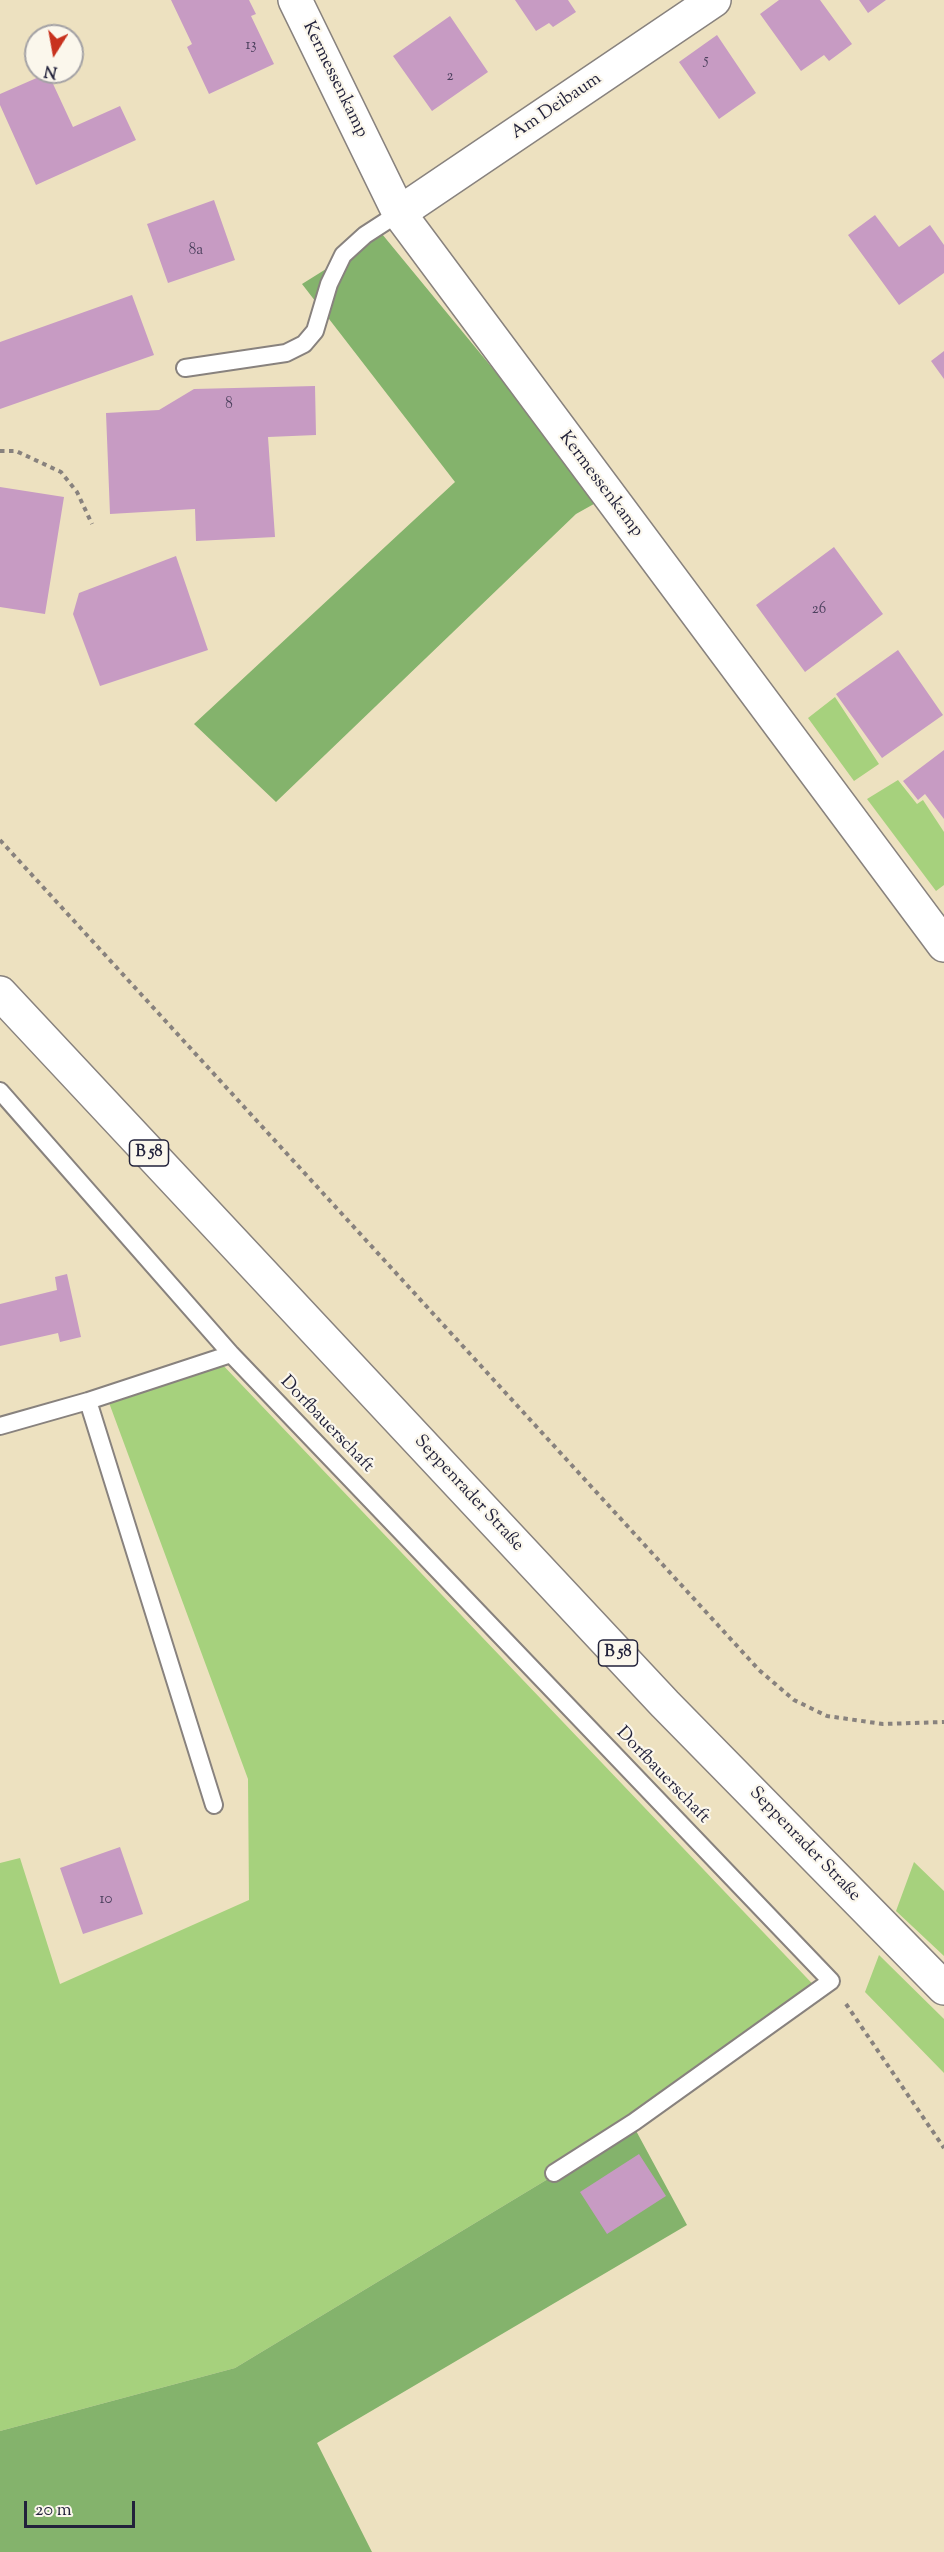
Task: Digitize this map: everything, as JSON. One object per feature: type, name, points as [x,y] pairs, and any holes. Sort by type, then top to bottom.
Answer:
[{"type":"street","name":"Kermessenkamp","points":[[296,0],[399,213],[944,945]]},
{"type":"street","name":"Am Deibaum","points":[[399,213],[714,0]]},
{"type":"street","name":"Seppenrader Straße","points":[[0,993],[665,1704],[944,1988]]},
{"type":"lane","points":[[185,368],[286,353],[303,344],[315,331],[329,284],[343,255],[365,235],[399,213]]},
{"type":"lane","name":"Dorfbauerschaft","points":[[0,1091],[231,1354],[831,1981]]},
{"type":"lane","points":[[0,1426],[88,1401],[231,1354]]},
{"type":"lane","points":[[88,1401],[213,1805]]},
{"type":"lane","points":[[554,2173],[634,2122],[831,1981]]},
{"type":"path","points":[[0,451],[16,451],[61,472],[77,492],[92,524]]},
{"type":"path","points":[[0,840],[759,1670],[794,1700],[827,1716],[883,1724],[944,1722]]},
{"type":"path","points":[[831,1981],[944,2148]]},
{"type":"green space","points":[[382,234],[601,500],[576,514],[276,802],[194,724],[455,482],[302,284]]},
{"type":"green space","points":[[835,697],[879,764],[854,781],[808,718]]},
{"type":"green space","points":[[898,780],[917,804],[923,800],[944,832],[944,885],[936,891],[867,799]]},
{"type":"green space","points":[[219,1361],[825,1997],[634,2127],[235,2368],[0,2431],[0,1863],[20,1858],[60,1984],[249,1900],[248,1779],[108,1400]]},
{"type":"green space","points":[[914,1862],[944,1891],[944,1956],[896,1911]]},
{"type":"green space","points":[[879,1955],[944,2019],[944,2073],[865,1992]]},
{"type":"green space","points":[[634,2127],[687,2225],[317,2443],[372,2552],[0,2552],[0,2431],[235,2368]]},
{"type":"building","points":[[171,0],[249,0],[256,14],[251,16],[274,64],[209,94],[187,47],[192,44]]},
{"type":"building","points":[[515,0],[568,0],[576,12],[553,27],[549,23],[536,31]]},
{"type":"building","points":[[779,0],[820,0],[852,44],[829,61],[824,55],[801,71],[760,14]]},
{"type":"building","points":[[859,0],[886,0],[868,13]]},
{"type":"building","points":[[450,16],[488,72],[432,111],[393,56]]},
{"type":"building","points":[[717,35],[756,93],[719,119],[679,62]]},
{"type":"building","points":[[24,84],[53,84],[73,127],[120,106],[136,140],[36,185],[0,105],[0,94]]},
{"type":"building","points":[[214,200],[235,260],[168,283],[147,224]]},
{"type":"building","points":[[875,215],[899,247],[930,225],[944,245],[944,273],[899,305],[848,235]]},
{"type":"building","points":[[132,295],[154,355],[0,409],[0,342]]},
{"type":"building","points":[[944,351],[944,379],[931,361]]},
{"type":"building","points":[[315,386],[316,435],[268,437],[275,537],[196,541],[195,509],[110,514],[106,413],[159,410],[194,389]]},
{"type":"building","points":[[0,487],[64,497],[45,614],[0,607]]},
{"type":"building","points":[[834,547],[883,614],[805,672],[756,605]]},
{"type":"building","points":[[176,556],[208,650],[100,686],[73,614],[79,593]]},
{"type":"building","points":[[898,650],[943,715],[882,758],[836,694]]},
{"type":"building","points":[[944,750],[944,819],[925,794],[918,800],[903,781]]},
{"type":"building","points":[[67,1274],[81,1337],[60,1342],[58,1333],[0,1346],[0,1304],[57,1290],[55,1277]]},
{"type":"building","points":[[120,1847],[143,1914],[83,1934],[60,1868]]},
{"type":"building","points":[[639,2154],[666,2196],[607,2234],[580,2192]]}]
